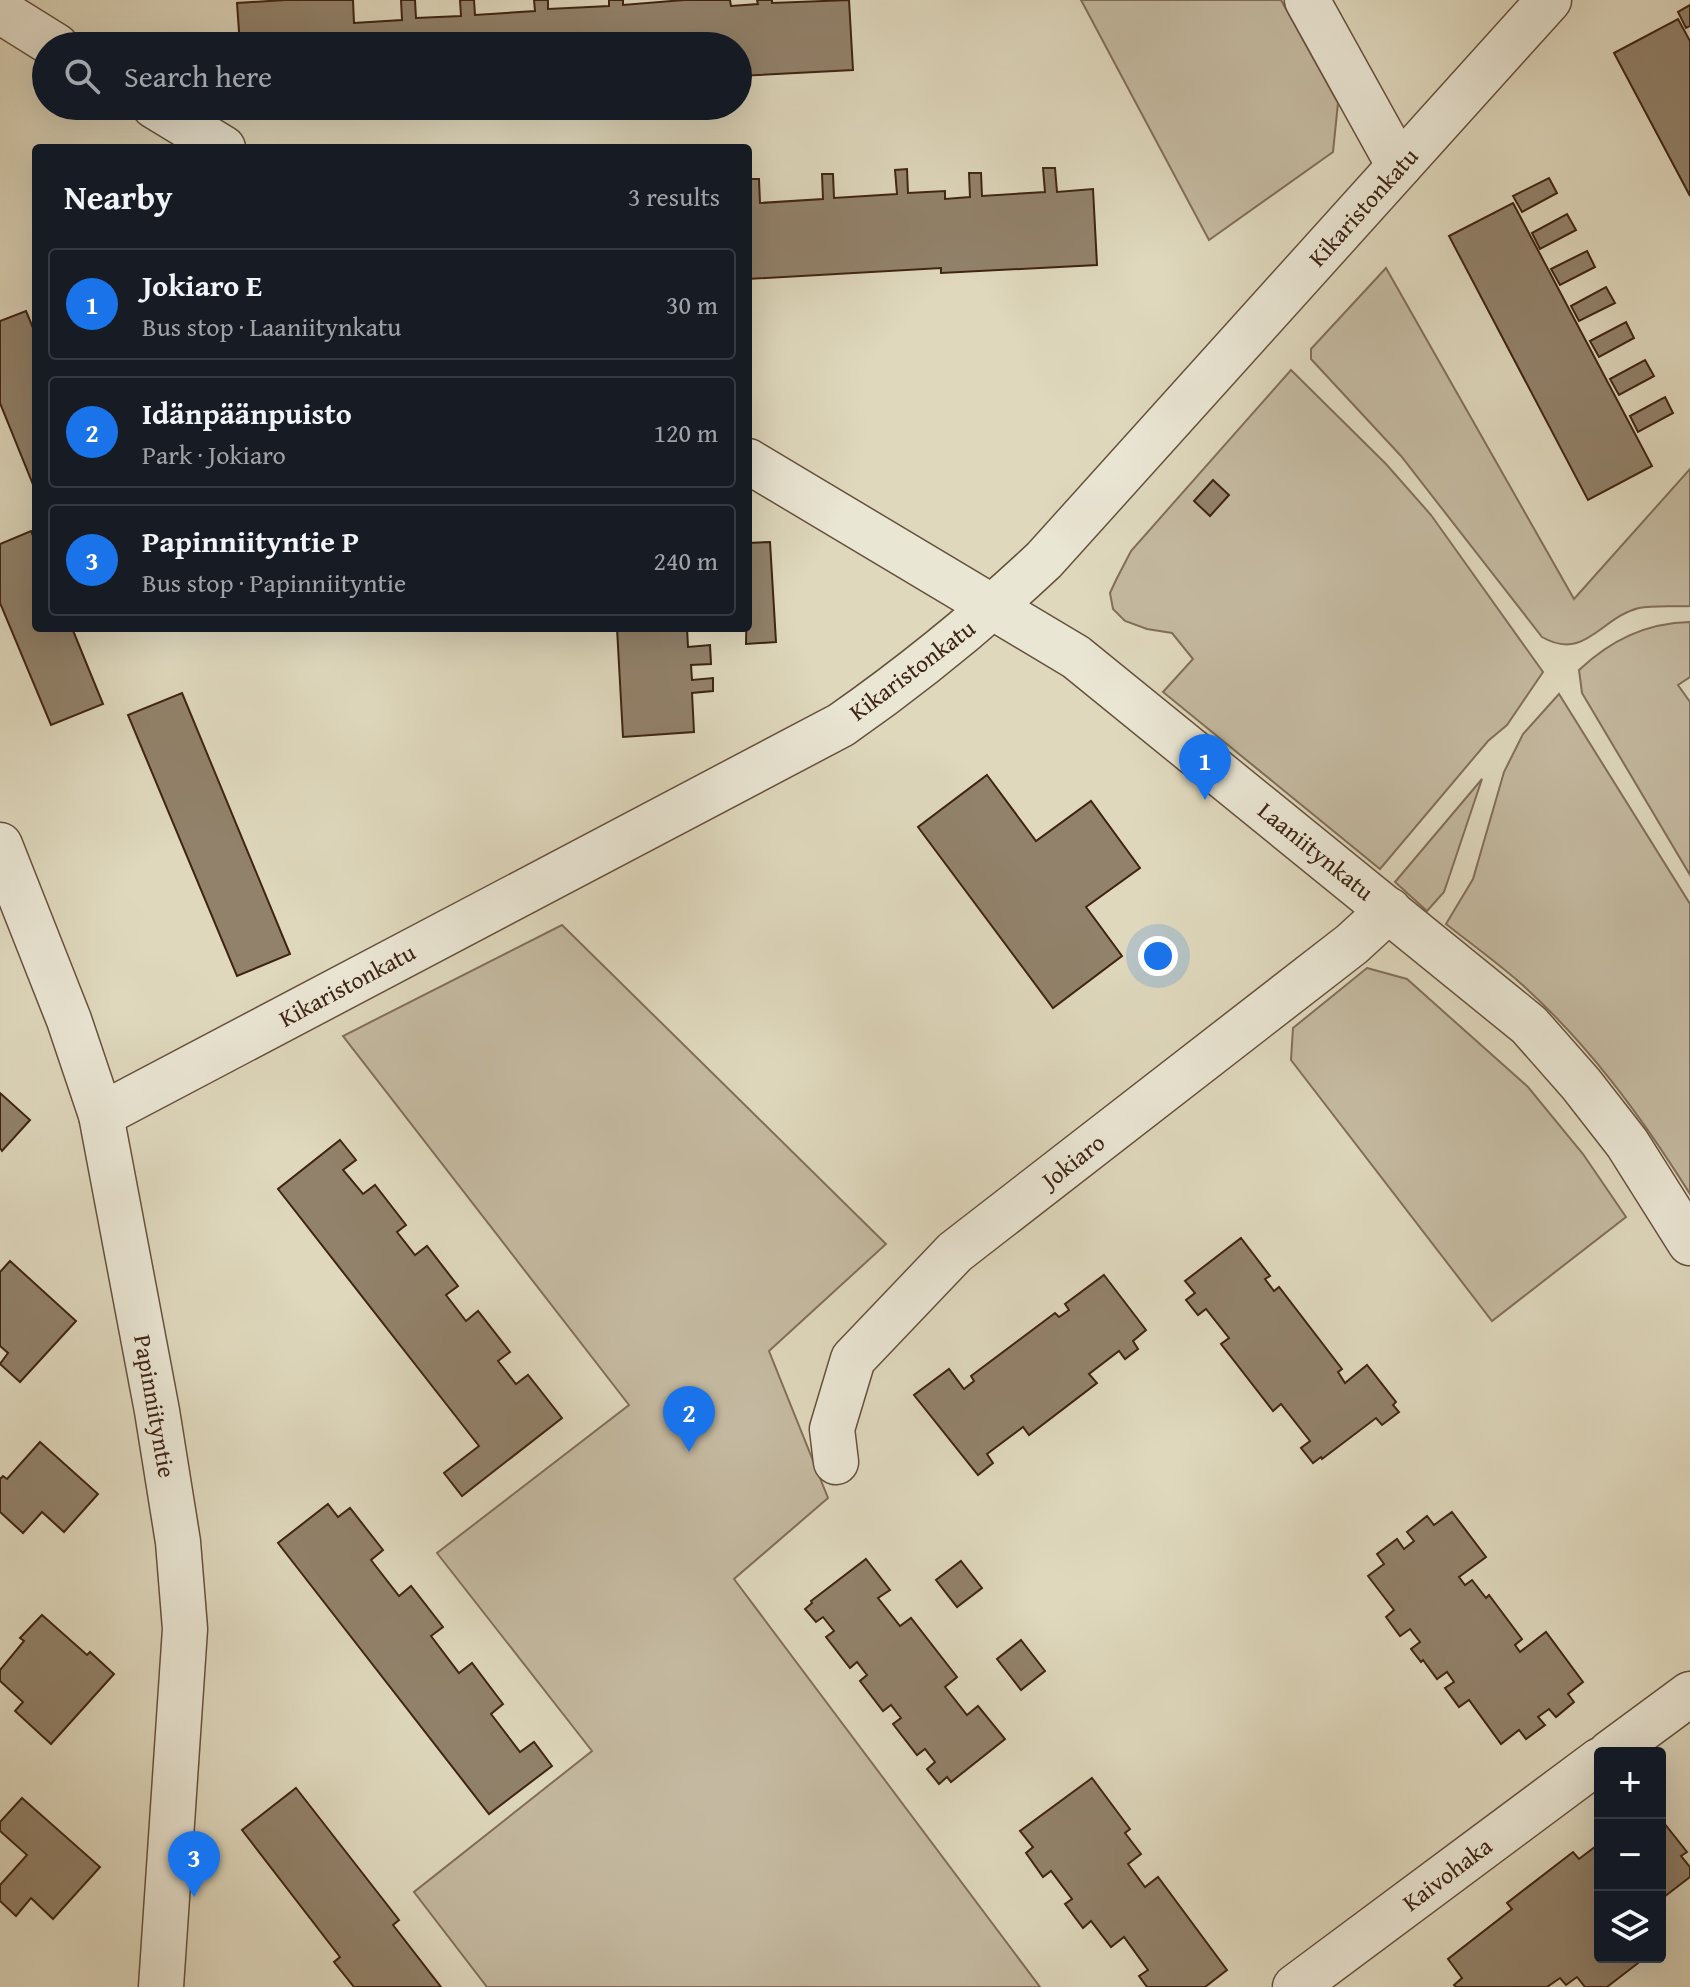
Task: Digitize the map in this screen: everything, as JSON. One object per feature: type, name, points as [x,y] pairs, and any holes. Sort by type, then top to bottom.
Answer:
[{"type":"street","points":[[1307,0],[1399,166]]},
{"type":"street","name":"Kikaristonkatu","points":[[101,1115],[841,725],[905,681],[1044,560],[1549,0]]},
{"type":"street","points":[[0,11],[34,32]]},
{"type":"street","points":[[177,120],[216,144]]},
{"type":"street","name":"Laaniitynkatu","points":[[752,463],[1098,673],[1529,1025],[1627,1143],[1690,1243]]},
{"type":"street","name":"Papinniityntie","points":[[0,845],[69,1020],[101,1115],[178,1542],[185,1629],[161,1987]]},
{"type":"street","name":"Jokiaro","points":[[836,1462],[832,1429],[853,1359],[955,1252],[1340,953],[1389,910]]},
{"type":"street","points":[[1618,1747],[1690,1694]]},
{"type":"street","name":"Kaivohaka","points":[[1295,1987],[1594,1764]]},
{"type":"shaded area","points":[[1081,0],[1281,0],[1338,103],[1333,152],[1209,240]]},
{"type":"shaded area","points":[[1386,268],[1574,599],[1690,469],[1690,606],[1639,608],[1582,641],[1570,644],[1542,637],[1401,456],[1311,359],[1311,349]]},
{"type":"shaded area","points":[[1291,370],[1386,464],[1431,515],[1543,672],[1507,725],[1488,741],[1380,869],[1163,692],[1193,659],[1172,633],[1125,621],[1113,609],[1110,593],[1131,551]]},
{"type":"shaded area","points":[[1690,622],[1690,677],[1678,685],[1690,702],[1690,875],[1582,693],[1579,670],[1630,635],[1659,626]]},
{"type":"shaded area","points":[[1559,694],[1690,904],[1690,1194],[1612,1081],[1567,1029],[1518,981],[1446,924],[1473,879],[1504,772],[1523,734]]},
{"type":"shaded area","points":[[1482,779],[1444,892],[1427,911],[1395,882]]},
{"type":"shaded area","points":[[562,925],[886,1244],[769,1351],[828,1498],[734,1579],[1040,1987],[487,1987],[414,1892],[592,1751],[437,1553],[629,1405],[343,1036]]},
{"type":"shaded area","points":[[1367,968],[1407,979],[1528,1087],[1583,1154],[1626,1217],[1492,1321],[1291,1060],[1293,1028]]},
{"type":"building","points":[[353,0],[354,23],[402,20],[401,0],[415,0],[416,18],[461,16],[460,0],[474,0],[475,15],[535,11],[534,0],[548,0],[548,9],[609,6],[609,0],[623,0],[623,5],[730,0],[731,6],[758,4],[757,0],[772,0],[772,3],[849,0],[853,70],[752,75],[752,32],[239,32],[237,3]]},
{"type":"building","points":[[1690,5],[1690,26],[1686,28],[1678,12]]},
{"type":"building","points":[[1678,19],[1690,41],[1690,196],[1614,53]]},
{"type":"building","points":[[1043,168],[1055,168],[1057,192],[1093,189],[1097,265],[941,273],[941,268],[752,279],[752,179],[759,179],[760,203],[823,199],[822,174],[833,174],[834,198],[897,194],[895,170],[907,169],[908,193],[945,191],[945,199],[970,197],[969,173],[981,173],[982,196],[1045,192]]},
{"type":"building","points":[[1549,178],[1557,193],[1522,212],[1513,196]]},
{"type":"building","points":[[1513,203],[1652,466],[1588,500],[1449,236]]},
{"type":"building","points":[[1567,214],[1576,230],[1540,249],[1532,233]]},
{"type":"building","points":[[1587,251],[1595,267],[1560,285],[1551,269]]},
{"type":"building","points":[[1606,287],[1615,303],[1579,321],[1571,306]]},
{"type":"building","points":[[26,311],[32,325],[32,482],[0,403],[0,321]]},
{"type":"building","points":[[1626,322],[1634,338],[1599,357],[1590,341]]},
{"type":"building","points":[[1645,360],[1654,376],[1619,395],[1610,379]]},
{"type":"building","points":[[1665,397],[1673,413],[1638,432],[1630,416]]},
{"type":"building","points":[[1213,480],[1229,495],[1210,516],[1194,501]]},
{"type":"building","points":[[31,531],[32,632],[74,632],[103,704],[51,725],[0,603],[0,544]]},
{"type":"building","points":[[770,542],[776,642],[746,644],[746,632],[752,632],[752,543]]},
{"type":"building","points":[[617,632],[687,632],[688,647],[710,645],[711,664],[691,665],[692,680],[713,678],[713,691],[692,693],[694,732],[623,737]]},
{"type":"building","points":[[182,693],[290,954],[237,976],[128,715]]},
{"type":"building","points":[[987,775],[1036,841],[1091,801],[1140,868],[1086,907],[1122,956],[1053,1008],[918,827]]},
{"type":"building","points":[[0,1093],[30,1120],[2,1151],[0,1148]]},
{"type":"building","points":[[340,1140],[356,1160],[343,1170],[363,1194],[375,1185],[406,1225],[397,1232],[415,1255],[427,1246],[458,1286],[446,1295],[466,1321],[478,1311],[510,1352],[498,1361],[516,1384],[528,1375],[562,1418],[462,1496],[444,1473],[479,1446],[278,1189]]},
{"type":"building","points":[[1241,1238],[1270,1276],[1265,1279],[1274,1291],[1279,1287],[1342,1369],[1338,1372],[1345,1383],[1367,1365],[1396,1402],[1393,1405],[1399,1412],[1382,1425],[1376,1418],[1313,1463],[1301,1448],[1310,1441],[1281,1404],[1273,1411],[1221,1344],[1229,1338],[1206,1309],[1198,1315],[1186,1300],[1195,1293],[1185,1281]]},
{"type":"building","points":[[10,1261],[76,1321],[20,1382],[0,1364],[8,1353],[0,1346],[0,1272]]},
{"type":"building","points":[[1104,1275],[1146,1330],[1133,1341],[1138,1349],[1125,1359],[1119,1351],[1089,1374],[1097,1383],[1029,1435],[1023,1427],[987,1454],[993,1463],[978,1475],[914,1395],[949,1369],[964,1389],[974,1381],[971,1376],[1055,1313],[1059,1317],[1069,1310],[1065,1304]]},
{"type":"building","points":[[40,1442],[98,1494],[64,1532],[42,1512],[23,1533],[0,1512],[0,1479],[3,1476],[7,1479]]},
{"type":"building","points":[[328,1504],[338,1517],[350,1508],[383,1550],[371,1560],[399,1596],[411,1586],[443,1627],[431,1636],[459,1673],[472,1663],[503,1704],[491,1714],[520,1752],[534,1742],[552,1766],[489,1814],[278,1543]]},
{"type":"building","points":[[1452,1512],[1486,1557],[1459,1577],[1465,1585],[1472,1580],[1486,1598],[1489,1595],[1522,1639],[1515,1645],[1520,1652],[1546,1632],[1583,1682],[1568,1694],[1574,1702],[1556,1717],[1549,1709],[1538,1717],[1545,1725],[1526,1739],[1519,1730],[1501,1744],[1469,1700],[1459,1707],[1445,1688],[1454,1682],[1447,1672],[1437,1679],[1423,1660],[1421,1662],[1411,1649],[1420,1642],[1410,1629],[1400,1636],[1386,1617],[1394,1610],[1368,1576],[1384,1564],[1377,1554],[1397,1539],[1404,1549],[1414,1541],[1407,1532],[1427,1516],[1434,1525]]},
{"type":"building","points":[[866,1559],[890,1590],[878,1598],[900,1626],[911,1618],[957,1677],[945,1687],[967,1715],[978,1706],[1005,1739],[951,1782],[947,1777],[939,1784],[927,1769],[935,1762],[925,1749],[917,1755],[893,1724],[901,1718],[891,1705],[883,1711],[860,1681],[867,1675],[857,1662],[850,1668],[826,1637],[834,1631],[823,1617],[816,1622],[805,1609]]},
{"type":"building","points":[[961,1561],[982,1588],[957,1607],[936,1580]]},
{"type":"building","points":[[42,1615],[87,1655],[90,1652],[114,1674],[51,1744],[15,1711],[23,1702],[0,1681],[0,1670],[24,1641],[20,1638]]},
{"type":"building","points":[[1021,1640],[1045,1671],[1021,1690],[997,1659]]},
{"type":"building","points":[[1092,1778],[1130,1829],[1125,1833],[1141,1854],[1128,1864],[1145,1887],[1158,1877],[1227,1970],[1205,1987],[1147,1987],[1139,1976],[1148,1970],[1124,1937],[1111,1947],[1091,1921],[1083,1928],[1065,1904],[1072,1899],[1051,1871],[1043,1877],[1026,1853],[1033,1847],[1020,1831]]},
{"type":"building","points":[[296,1788],[399,1920],[393,1925],[441,1987],[354,1987],[334,1962],[340,1957],[242,1830]]},
{"type":"building","points":[[22,1798],[100,1867],[53,1919],[31,1898],[16,1916],[0,1901],[0,1885],[27,1855],[0,1831],[0,1822]]},
{"type":"building","points":[[1666,1826],[1687,1852],[1681,1856],[1690,1867],[1690,1877],[1666,1895]]},
{"type":"building","points":[[1594,1848],[1594,1963],[1638,1963],[1607,1987],[1585,1987],[1577,1977],[1566,1985],[1560,1978],[1547,1987],[1456,1987],[1454,1985],[1462,1978],[1448,1959],[1512,1909],[1507,1903],[1573,1852],[1579,1859]]},
{"type":"place","name":"Jokiaro E","points":[[1205,800]]},
{"type":"place","name":"Idänpäänpuisto","points":[[689,1452]]},
{"type":"place","name":"Papinniityntie P","points":[[194,1897]]}]
